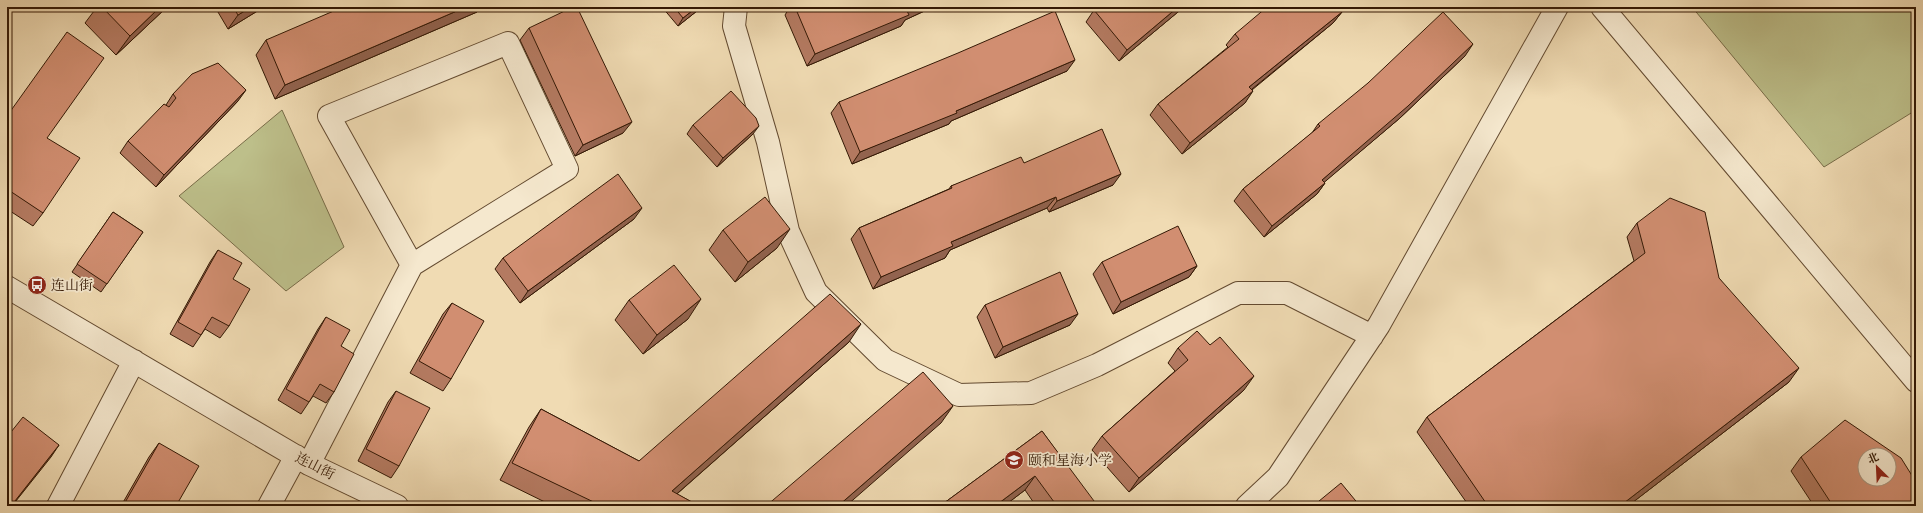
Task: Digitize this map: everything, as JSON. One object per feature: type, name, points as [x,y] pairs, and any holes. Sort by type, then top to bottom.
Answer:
[{"type":"street","points":[[736,7],[734,26],[768,142],[788,231],[816,292],[885,360],[959,395],[1031,392],[1097,365],[1238,294],[1287,293],[1372,336]]},
{"type":"street","points":[[1247,506],[1278,477],[1372,336],[1557,7]]},
{"type":"street","points":[[1602,7],[1916,381]]},
{"type":"street","points":[[269,506],[302,460],[412,265],[567,169],[508,43],[329,116],[412,265]]},
{"type":"street","name":"连山街","points":[[7,287],[302,460],[397,506]]},
{"type":"street","points":[[58,506],[134,361]]},
{"type":"green space","points":[[1692,7],[1916,7],[1916,110],[1824,167]]},
{"type":"green space","points":[[282,110],[344,247],[286,291],[179,196]]},
{"type":"building","points":[[102,7],[160,7],[130,36]]},
{"type":"building","points":[[233,7],[251,7],[238,15]]},
{"type":"building","points":[[343,7],[466,7],[285,85],[266,40]]},
{"type":"building","points":[[573,7],[577,7],[632,122],[583,145],[529,28]]},
{"type":"building","points":[[674,7],[697,7],[683,18]]},
{"type":"building","points":[[795,7],[916,7],[907,11],[909,15],[815,54]]},
{"type":"building","points":[[1098,7],[1178,7],[1127,50],[1094,10]]},
{"type":"building","points":[[1267,7],[1338,7],[1342,12],[1249,87],[1253,91],[1190,143],[1158,104],[1239,39],[1235,34]]},
{"type":"building","points":[[1055,11],[1075,60],[956,111],[957,113],[860,152],[839,102]]},
{"type":"building","points":[[1443,12],[1473,44],[1408,106],[1322,180],[1325,183],[1272,226],[1243,189],[1320,126],[1318,124],[1368,83]]},
{"type":"building","points":[[67,32],[104,58],[47,138],[80,158],[43,213],[7,189],[7,116]]},
{"type":"building","points":[[218,63],[246,90],[164,175],[128,141],[164,104],[169,107],[176,98],[173,94],[192,74]]},
{"type":"building","points":[[731,91],[756,118],[759,126],[723,158],[693,125]]},
{"type":"building","points":[[1102,129],[1121,174],[1057,201],[1056,197],[951,242],[953,246],[881,277],[859,228],[952,188],[951,186],[1021,157],[1024,163]]},
{"type":"building","points":[[618,174],[642,208],[528,291],[503,258]]},
{"type":"building","points":[[765,197],[790,229],[748,262],[723,230]]},
{"type":"building","points":[[1670,198],[1705,212],[1719,278],[1799,368],[1620,506],[1488,506],[1427,417],[1645,253],[1637,223]]},
{"type":"building","points":[[113,212],[143,232],[107,284],[77,264]]},
{"type":"building","points":[[1178,226],[1197,266],[1121,302],[1102,262]]},
{"type":"building","points":[[218,250],[242,263],[233,279],[250,289],[229,326],[212,317],[201,335],[178,322]]},
{"type":"building","points":[[674,265],[701,299],[657,335],[629,300]]},
{"type":"building","points":[[1060,272],[1078,314],[1003,347],[985,305]]},
{"type":"building","points":[[830,294],[861,324],[672,491],[699,506],[602,506],[512,463],[541,409],[639,461]]},
{"type":"building","points":[[452,303],[484,321],[451,379],[419,361]]},
{"type":"building","points":[[326,317],[350,330],[341,346],[354,354],[334,392],[320,384],[309,402],[286,389]]},
{"type":"building","points":[[1197,331],[1210,345],[1220,337],[1254,376],[1139,478],[1102,436],[1188,360],[1178,348]]},
{"type":"building","points":[[923,372],[953,406],[838,506],[766,506]]},
{"type":"building","points":[[396,391],[430,408],[399,466],[366,449]]},
{"type":"building","points":[[23,417],[59,445],[11,506],[7,506],[7,437]]},
{"type":"building","points":[[1845,420],[1885,447],[1857,447],[1857,487],[1897,487],[1897,455],[1901,458],[1916,482],[1916,506],[1833,506],[1801,457]]},
{"type":"building","points":[[1042,431],[1097,505],[1057,506],[1035,476],[995,506],[940,506]]},
{"type":"building","points":[[159,443],[199,466],[176,506],[123,506]]},
{"type":"building","points":[[1341,483],[1360,506],[1313,506]]},
{"type":"place","name":"连山街","points":[[37,285]]},
{"type":"place","name":"颐和星海小学","points":[[1014,460]]}]
